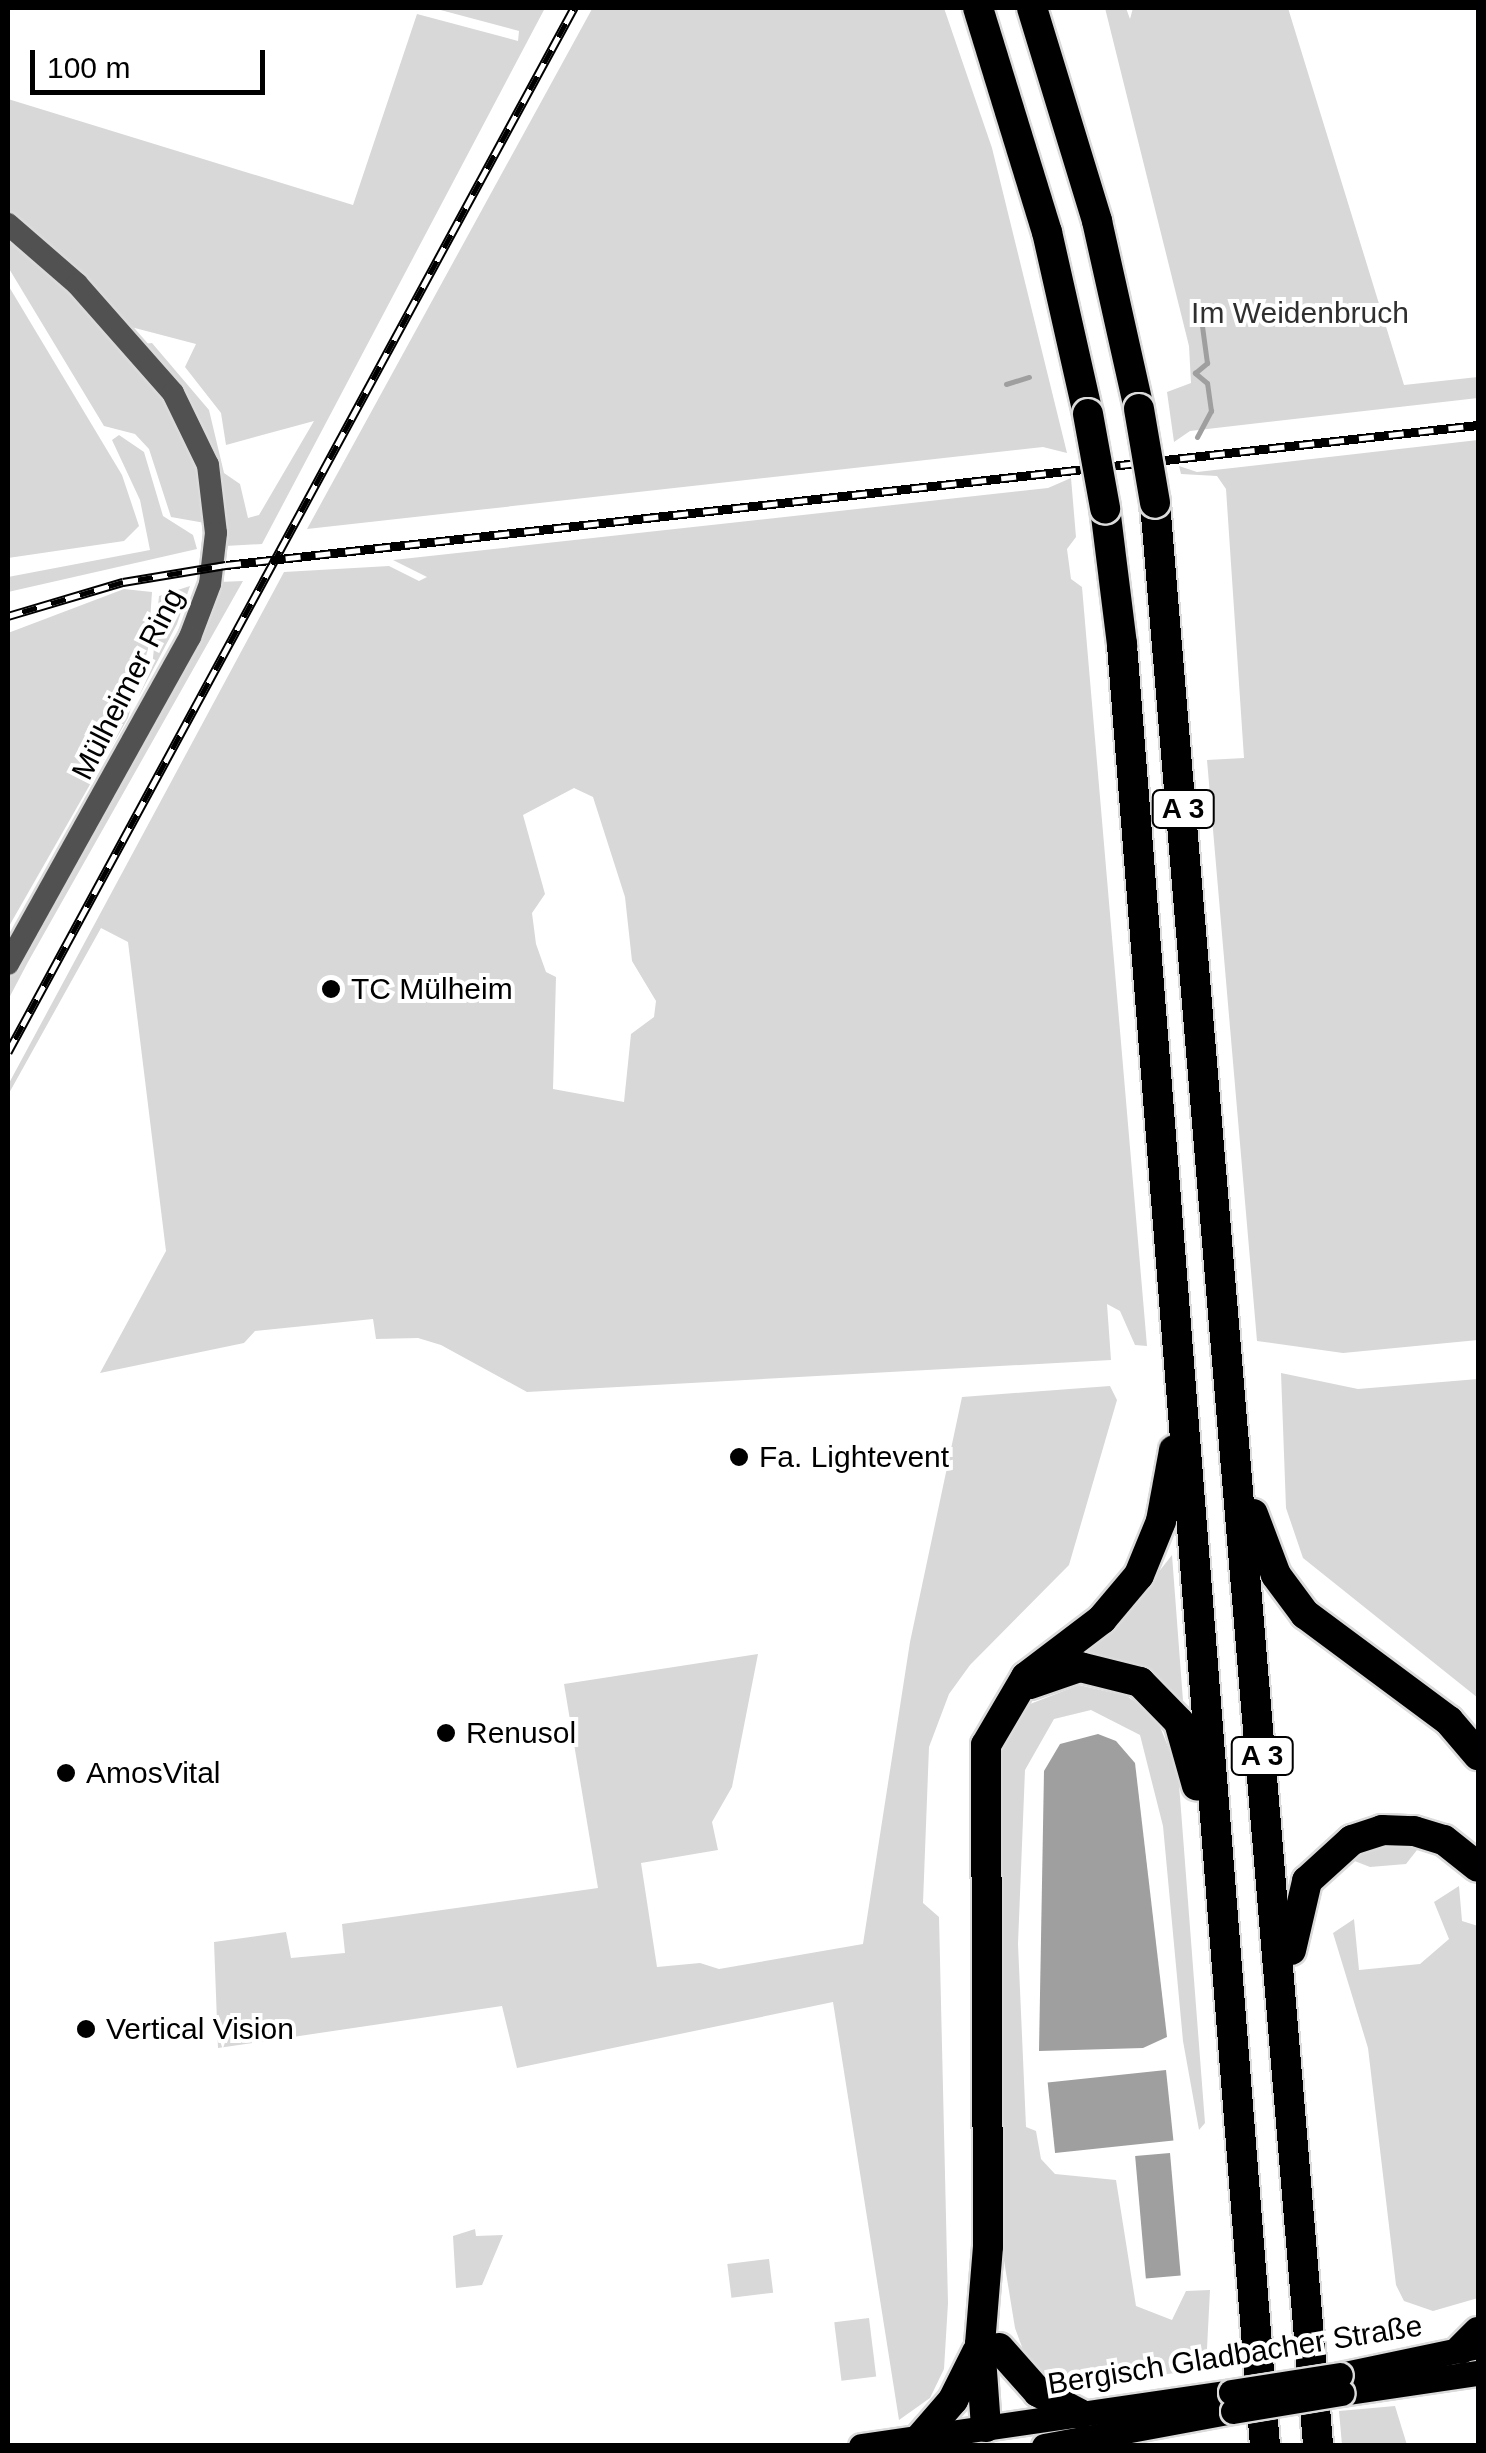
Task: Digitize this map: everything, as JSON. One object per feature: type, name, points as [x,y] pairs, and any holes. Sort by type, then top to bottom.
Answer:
[{"type":"highway","name":"A 3","points":[[1033,9],[1097,221],[1139,409],[1155,502],[1318,2446]]},
{"type":"highway","name":"A 3","points":[[980,12],[1048,232],[1088,414],[1122,645],[1265,2446]]},
{"type":"highway","points":[[994,2436],[989,2346],[983,1769],[1001,1710],[1042,1662],[1102,1619],[1139,1574],[1161,1522],[1182,1400]]},
{"type":"highway","points":[[1239,1473],[1276,1575],[1305,1614],[1325,1635],[1449,1722],[1478,1755]]},
{"type":"highway","points":[[1001,1710],[1022,1688],[1064,1670],[1111,1670],[1152,1690],[1179,1722],[1188,1744],[1222,1902]]},
{"type":"highway","points":[[1285,2038],[1296,1909],[1326,1857],[1367,1834],[1398,1829],[1444,1840],[1478,1867]]},
{"type":"highway","points":[[989,2346],[1038,2392],[1080,2414]]},
{"type":"highway","points":[[921,2437],[953,2400],[989,2346]]},
{"type":"main road","name":"Bergisch Gladbacher Straße","points":[[861,2446],[921,2437],[994,2436],[1080,2414],[1232,2401],[1341,2384],[1474,2350]]},
{"type":"main road","name":"Bergisch Gladbacher Straße","points":[[1044,2446],[1232,2401]]},
{"type":"street","name":"Mülheimer Ring","points":[[8,224],[87,295],[173,394],[208,465],[216,546],[190,637],[78,844],[32,905],[11,957]]},
{"type":"green space","points":[[433,8],[545,8],[262,544],[225,546],[222,484],[208,438],[181,388],[143,344],[152,343],[209,410],[224,473],[240,484],[248,518],[259,515],[314,421],[226,445],[221,413],[185,367],[196,344],[131,327],[8,209],[8,99],[353,205],[417,14],[518,41],[519,31]]},
{"type":"green space","points":[[944,8],[992,148],[1067,453],[1043,447],[307,529],[592,9]]},
{"type":"green space","name":"Im Weidenbruch","points":[[1105,8],[1126,8],[1130,19],[1133,8],[1288,8],[1404,385],[1478,377],[1478,398],[1190,431],[1174,442],[1167,392],[1191,383],[1189,346]]},
{"type":"green space","points":[[8,235],[57,276],[162,394],[198,465],[205,523],[171,517],[149,449],[135,434],[104,426],[8,267]]},
{"type":"green space","points":[[8,285],[122,475],[139,526],[124,541],[8,558]]},
{"type":"green space","points":[[119,435],[144,452],[163,516],[193,535],[197,549],[8,592],[8,577],[150,550],[140,500],[112,440]]},
{"type":"green space","points":[[1478,440],[1478,1340],[1343,1353],[1257,1341],[1207,760],[1244,758],[1226,489],[1217,476],[1181,474],[1179,466],[1197,472]]},
{"type":"green space","points":[[1071,478],[1076,537],[1067,549],[1071,579],[1082,587],[1147,1346],[1135,1345],[1120,1311],[1107,1304],[1111,1360],[527,1392],[441,1345],[418,1338],[376,1339],[373,1319],[255,1331],[244,1343],[100,1373],[166,1251],[128,942],[101,928],[8,1095],[8,1085],[284,572],[389,566],[419,581],[427,577],[393,560],[1048,488]],"holes":[[[574,788],[593,797],[625,897],[632,961],[656,1001],[654,1017],[631,1034],[624,1102],[553,1089],[556,977],[546,972],[536,944],[532,913],[545,894],[523,815]]]},
{"type":"green space","points":[[243,581],[8,1000],[8,981],[198,641],[219,582]]},
{"type":"green space","points":[[190,586],[177,624],[138,698],[152,668],[159,596]]},
{"type":"green space","points":[[124,589],[152,592],[148,649],[128,718],[8,928],[8,633]]},
{"type":"green space","points":[[1281,1373],[1358,1389],[1478,1379],[1478,1698],[1303,1558],[1286,1508]]},
{"type":"green space","points":[[1110,1386],[1117,1400],[1069,1565],[970,1665],[949,1694],[929,1747],[923,1903],[939,1917],[948,2303],[944,2369],[930,2398],[899,2420],[833,2002],[517,2068],[502,2006],[218,2048],[214,1942],[286,1932],[291,1958],[345,1953],[342,1924],[598,1888],[564,1684],[758,1654],[732,1787],[712,1822],[718,1850],[641,1863],[657,1967],[700,1963],[719,1969],[863,1944],[910,1642],[962,1397]]},
{"type":"green space","points":[[1172,1555],[1183,1701],[1149,1674],[1067,1663],[1128,1611]]},
{"type":"green space","points":[[1079,1685],[1127,1696],[1156,1717],[1178,1771],[1205,2123],[1199,2130],[1183,2041],[1163,1826],[1140,1735],[1091,1710],[1054,1719],[1025,1770],[1018,1944],[1026,2127],[1036,2131],[1041,2159],[1055,2174],[1116,2180],[1136,2306],[1172,2320],[1186,2291],[1210,2290],[1206,2368],[1086,2387],[1055,2384],[1029,2366],[1015,2328],[995,2205],[994,1755],[1030,1704]]},
{"type":"green space","points":[[1379,1839],[1417,1850],[1406,1864],[1370,1867],[1352,1860],[1360,1845]]},
{"type":"green space","points":[[1459,1886],[1462,1921],[1478,1926],[1478,2298],[1433,2311],[1404,2301],[1396,2285],[1368,2048],[1333,1933],[1354,1919],[1359,1970],[1420,1964],[1449,1939],[1434,1902]]},
{"type":"green space","points":[[475,2229],[476,2236],[503,2235],[482,2285],[456,2288],[453,2236]]},
{"type":"green space","points":[[769,2259],[773,2293],[731,2298],[727,2264]]},
{"type":"green space","points":[[869,2318],[876,2377],[841,2381],[834,2322]]},
{"type":"green space","points":[[1395,2406],[1407,2445],[1342,2445],[1339,2411]]},
{"type":"shaded area","points":[[1098,1734],[1116,1741],[1135,1763],[1167,2037],[1143,2048],[1039,2051],[1044,1771],[1060,1744]]},
{"type":"shaded area","points":[[1166,2070],[1173,2141],[1055,2153],[1048,2082]]},
{"type":"shaded area","points":[[1170,2153],[1181,2276],[1146,2279],[1135,2156]]},
{"type":"waterway","points":[[1197,437],[1211,411],[1207,383],[1195,373],[1207,363],[1200,311]]},
{"type":"waterway","points":[[1006,384],[1029,377]]},
{"type":"railway","points":[[8,1052],[574,8]]},
{"type":"railway","points":[[8,616],[123,582],[226,565],[1478,425]]},
{"type":"place","name":"TC Mülheim","points":[[331,989]]},
{"type":"place","name":"Fa. Lightevent","points":[[739,1457]]},
{"type":"place","name":"Renusol","points":[[446,1733]]},
{"type":"place","name":"AmosVital","points":[[66,1773]]},
{"type":"place","name":"Vertical Vision","points":[[86,2029]]}]
